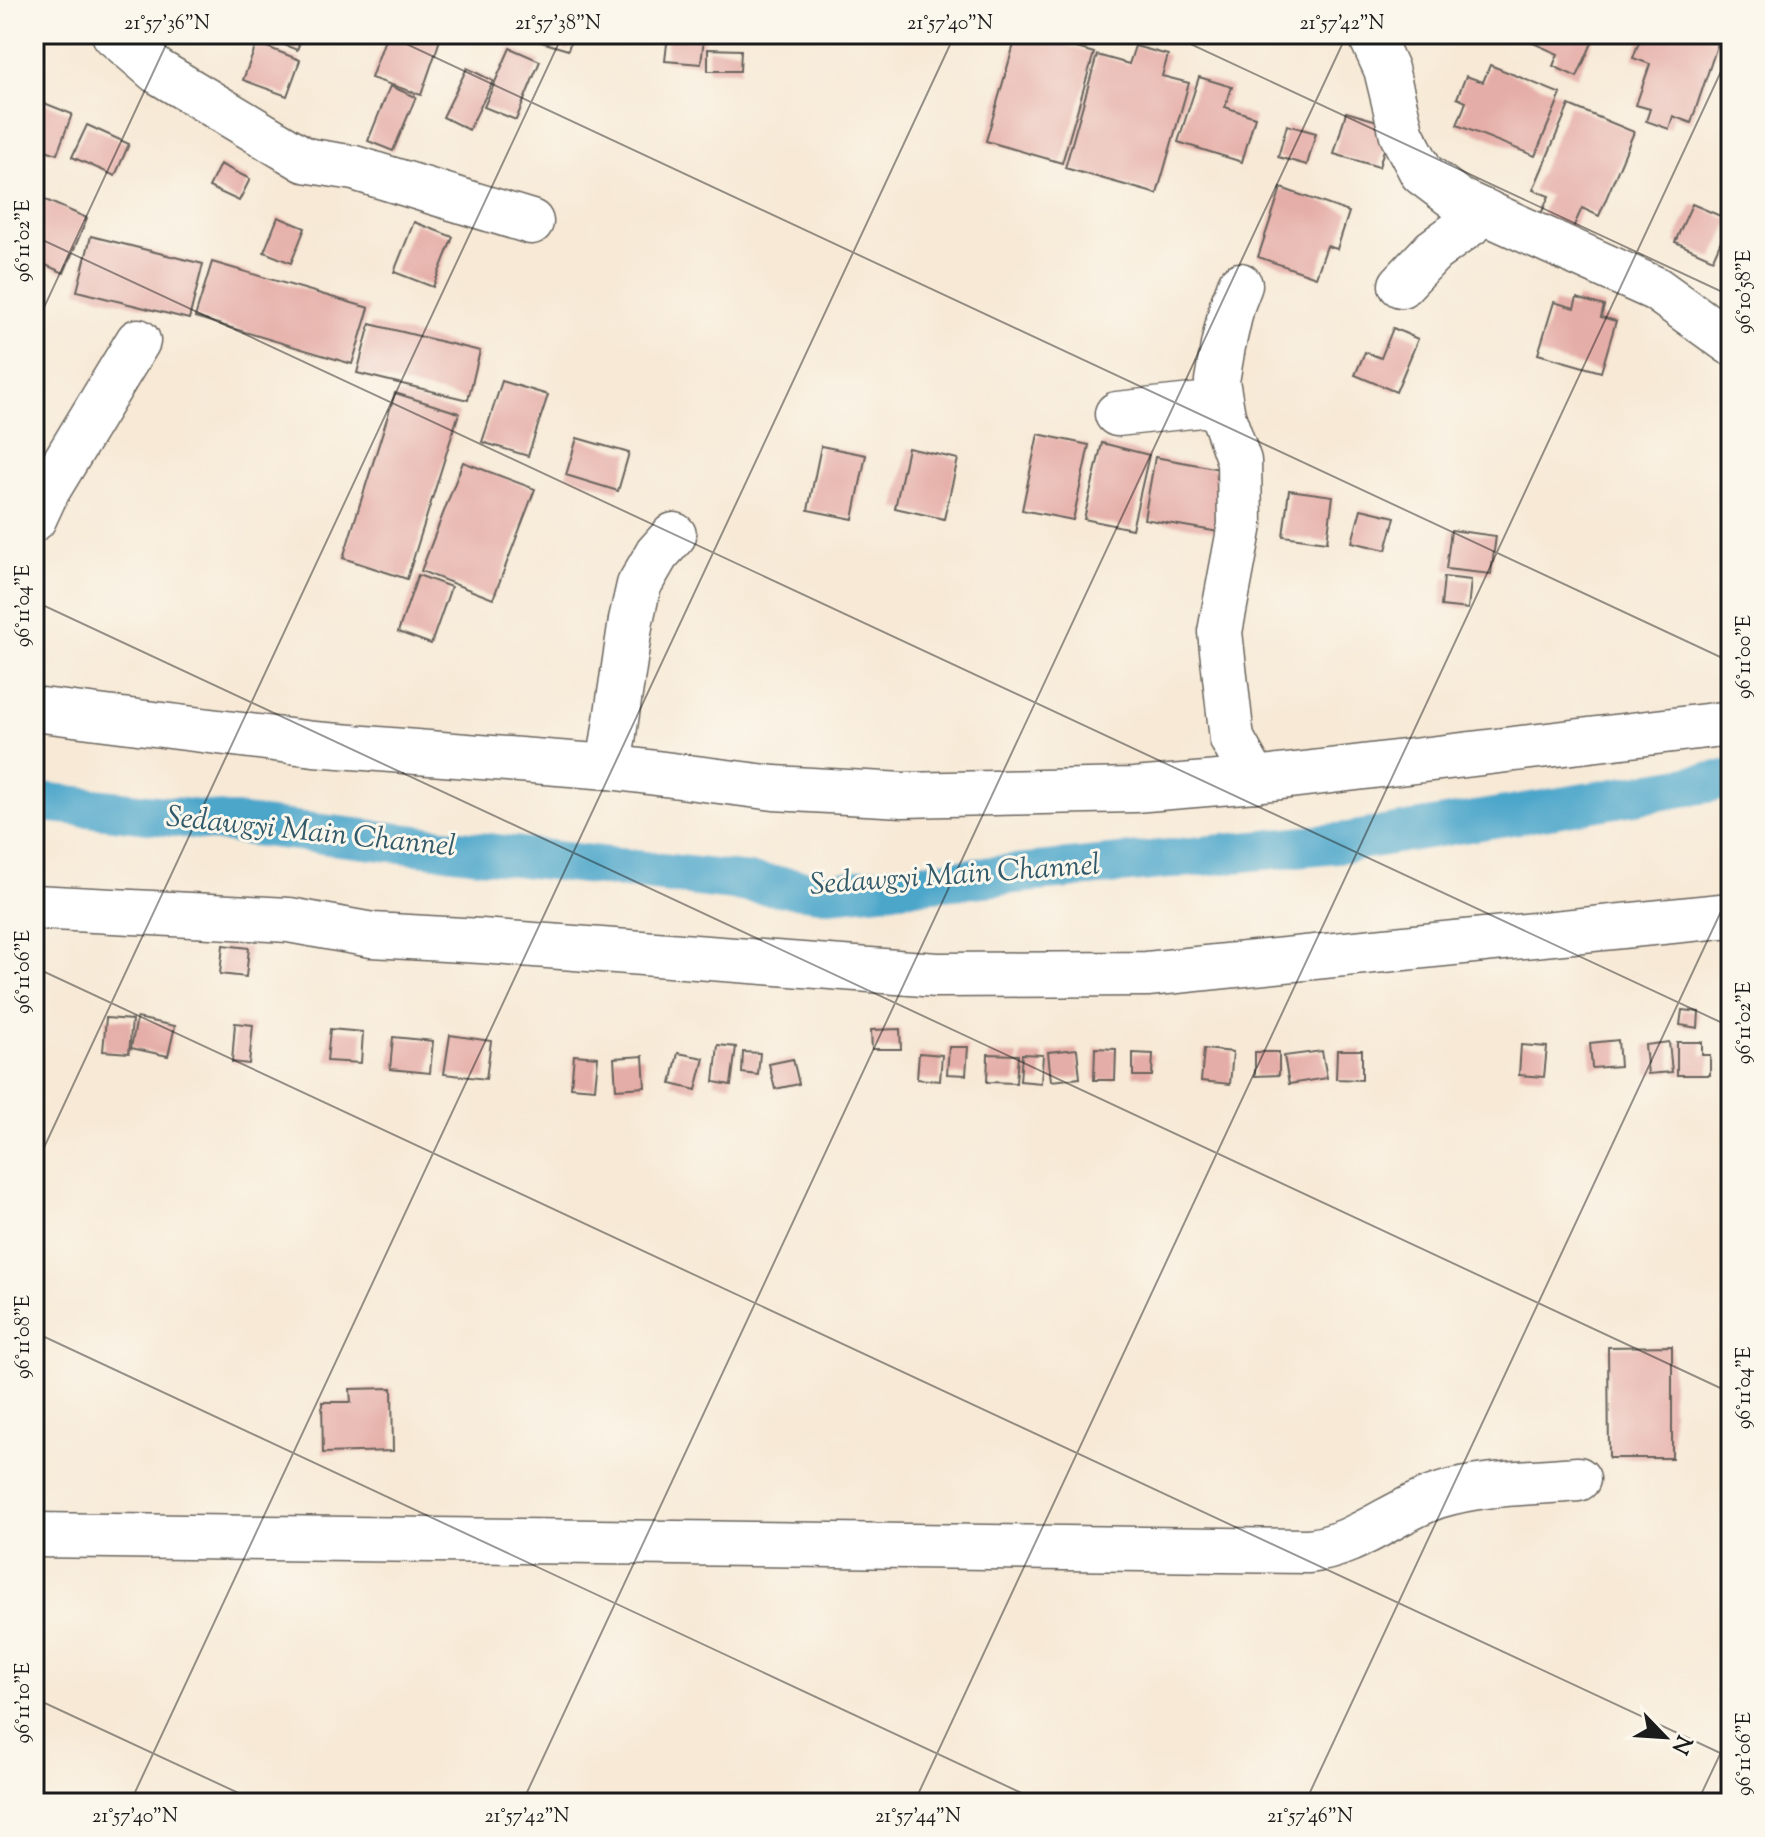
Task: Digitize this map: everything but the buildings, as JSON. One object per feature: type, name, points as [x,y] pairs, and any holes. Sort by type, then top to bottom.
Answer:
[{"type":"street","points":[[114,34],[157,71],[305,160],[354,168],[531,222]]},
{"type":"street","points":[[1370,34],[1386,69],[1402,135],[1422,173],[1458,200],[1656,289],[1731,343]]},
{"type":"street","points":[[1401,285],[1433,251],[1486,212]]},
{"type":"street","points":[[1240,285],[1232,306],[1217,381],[1220,403],[1239,461],[1240,525],[1222,617],[1221,651],[1232,739],[1255,780]]},
{"type":"street","points":[[34,519],[46,493],[138,341]]},
{"type":"street","points":[[1117,414],[1220,403]]},
{"type":"street","points":[[609,767],[639,585],[657,554],[674,535]]},
{"type":"street","points":[[34,709],[314,744],[609,767],[774,788],[903,795],[1134,790],[1255,780],[1731,723]]},
{"type":"street","points":[[34,907],[289,920],[372,935],[937,975],[1147,974],[1731,915]]},
{"type":"street","points":[[34,1535],[1308,1551],[1340,1544],[1393,1515],[1438,1496],[1578,1479]]},
{"type":"waterway","name":"Sedawgyi Main Channel","points":[[34,801],[828,892],[1348,842],[1731,779]]}]
